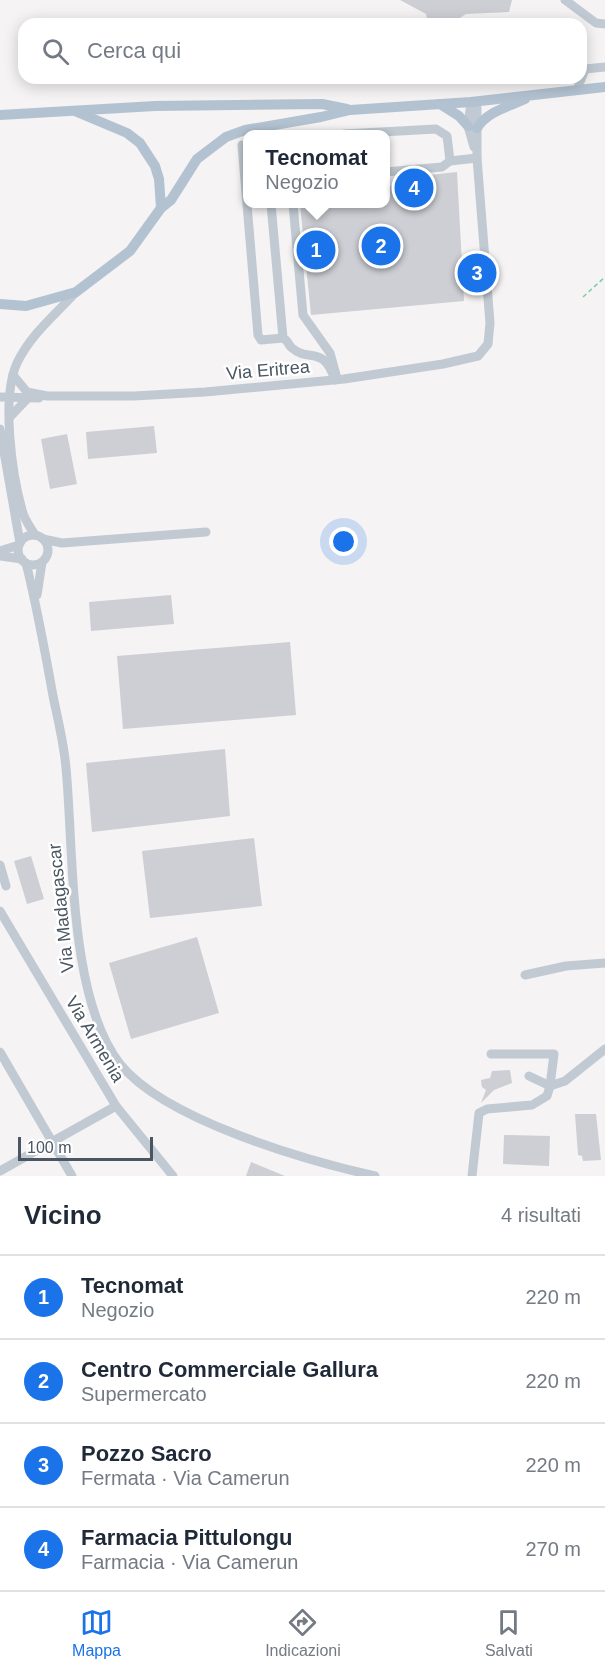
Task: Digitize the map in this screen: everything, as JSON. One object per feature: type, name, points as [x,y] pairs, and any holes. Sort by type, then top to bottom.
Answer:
[{"type":"main road","points":[[244,130],[350,110],[471,102],[605,87]]},
{"type":"main road","points":[[440,104],[473,127],[491,114],[536,94]]},
{"type":"main road","points":[[0,115],[155,106],[322,104],[350,110]]},
{"type":"main road","points":[[74,111],[127,133],[140,143],[155,166],[159,179],[161,208]]},
{"type":"main road","points":[[0,304],[26,306],[76,292],[130,251],[161,208],[171,200],[197,159],[226,137],[243,130]]},
{"type":"street","points":[[565,0],[596,22],[605,24]]},
{"type":"street","points":[[587,69],[605,67]]},
{"type":"street","points":[[577,90],[579,84]]},
{"type":"street","points":[[390,172],[442,167],[450,161],[477,158],[473,127],[477,108],[471,102]]},
{"type":"street","points":[[390,132],[436,129],[447,136],[450,161]]},
{"type":"street","name":"Via Eritrea","points":[[10,399],[47,396],[134,396],[255,389],[336,380],[466,360],[477,356],[486,348],[490,337],[490,322],[477,158]]},
{"type":"street","points":[[247,208],[258,335],[261,340],[287,339],[293,349],[325,361],[336,380]]},
{"type":"street","points":[[271,208],[283,338]]},
{"type":"street","points":[[293,208],[303,315],[333,358],[336,380]]},
{"type":"street","points":[[44,559],[48,547],[22,510],[13,462],[10,399],[14,375],[34,335],[76,292]]},
{"type":"street","name":"Via Eritrea","points":[[14,375],[19,386],[27,392],[47,396]]},
{"type":"street","points":[[0,397],[10,399]]},
{"type":"street","points":[[10,417],[27,399]]},
{"type":"street","points":[[0,429],[24,561]]},
{"type":"street","points":[[0,551],[20,544],[26,537],[39,537],[62,543],[206,532]]},
{"type":"street","points":[[0,556],[36,564],[62,543]]},
{"type":"street","name":"Via Madagascar","points":[[37,607],[44,559]]},
{"type":"street","name":"Via Madagascar","points":[[24,561],[37,607],[66,766],[80,953],[94,1014],[120,1063],[162,1099],[197,1117],[310,1161],[375,1176]]},
{"type":"street","points":[[0,865],[6,886]]},
{"type":"street","name":"Via Armenia","points":[[0,911],[116,1107],[173,1176]]},
{"type":"street","points":[[525,975],[566,966],[605,963]]},
{"type":"street","points":[[529,1076],[550,1086],[565,1081],[605,1050]]},
{"type":"street","points":[[0,1053],[72,1176]]},
{"type":"street","points":[[472,1176],[479,1113],[487,1109],[531,1105],[547,1096],[550,1086],[554,1054],[491,1054]]},
{"type":"street","points":[[0,1171],[116,1107]]},
{"type":"path","points":[[583,297],[605,277]]},
{"type":"building","points":[[400,0],[512,0],[509,12],[466,14],[460,18],[427,18],[426,14]]},
{"type":"building","points":[[457,172],[464,301],[311,315],[300,208],[390,208],[390,187],[411,177]]},
{"type":"building","points":[[154,426],[157,453],[88,459],[86,432]]},
{"type":"building","points":[[67,434],[77,484],[50,489],[41,439]]},
{"type":"building","points":[[171,595],[174,624],[91,631],[89,602]]},
{"type":"building","points":[[290,642],[296,715],[123,729],[117,656]]},
{"type":"building","points":[[225,749],[230,816],[92,832],[86,763]]},
{"type":"building","points":[[254,838],[262,906],[150,918],[142,851]]},
{"type":"building","points":[[31,856],[44,899],[27,904],[14,861]]},
{"type":"building","points":[[197,937],[219,1013],[131,1039],[109,963]]},
{"type":"building","points":[[510,1070],[512,1083],[494,1090],[481,1103],[486,1090],[482,1087],[481,1080],[490,1078],[492,1071]]},
{"type":"building","points":[[575,1114],[596,1114],[601,1160],[583,1161],[582,1156],[578,1155]]},
{"type":"building","points":[[504,1135],[550,1136],[549,1166],[503,1164]]},
{"type":"building","points":[[251,1162],[285,1176],[246,1176]]},
{"type":"place","name":"Farmacia Pittulongu","points":[[414,188]]},
{"type":"place","name":"Centro Commerciale Gallura","points":[[381,246]]},
{"type":"place","name":"Tecnomat","points":[[316,250]]},
{"type":"place","name":"Pozzo Sacro","points":[[477,273]]}]
